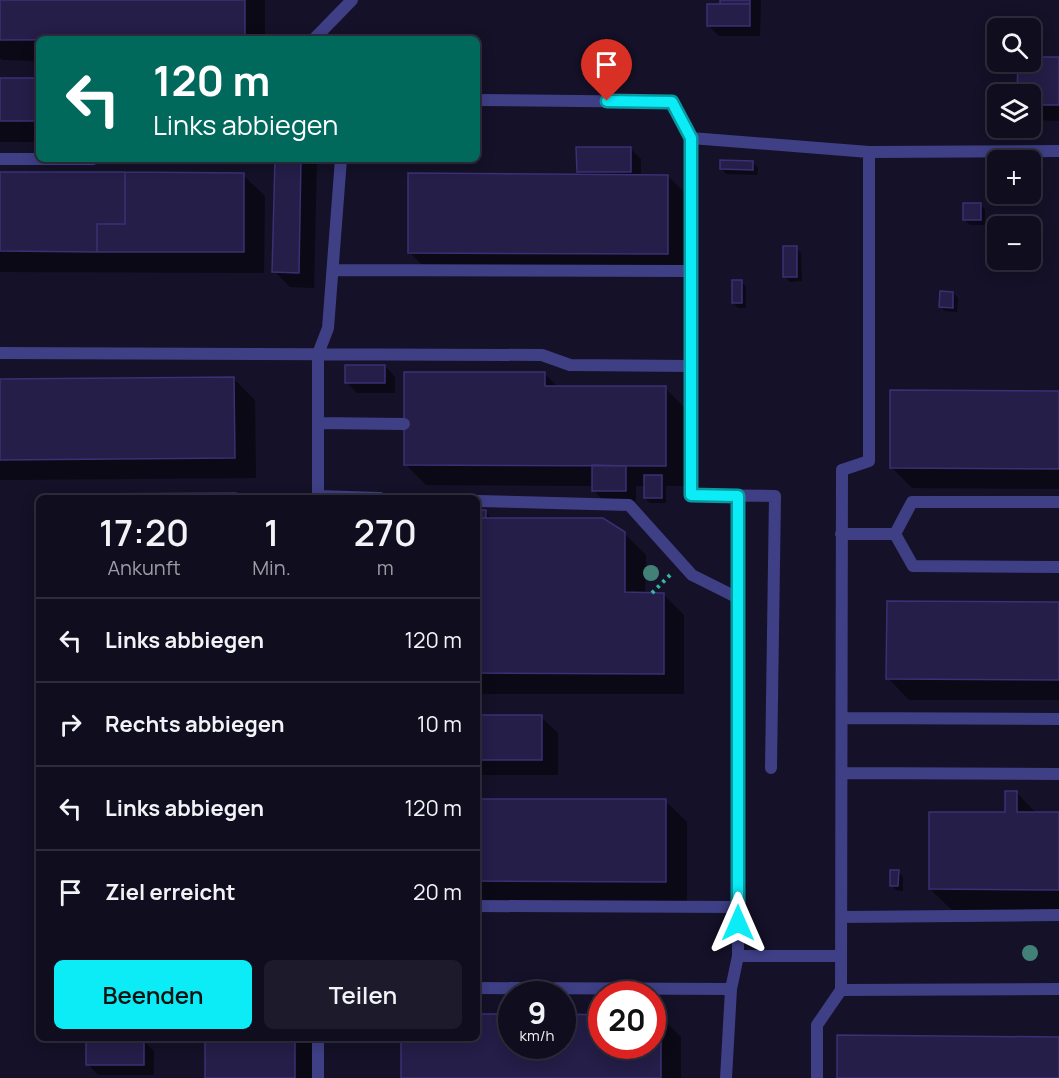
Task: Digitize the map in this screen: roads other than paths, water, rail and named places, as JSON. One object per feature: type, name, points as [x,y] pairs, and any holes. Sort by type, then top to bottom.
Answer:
[{"type":"lane","points":[[317,36],[352,0]]},
{"type":"lane","points":[[480,100],[672,102],[691,138],[691,495],[775,496],[771,768]]},
{"type":"lane","points":[[691,138],[869,152],[1059,151]]},
{"type":"lane","points":[[817,1078],[817,1025],[842,990],[842,470],[869,461],[869,152]]},
{"type":"lane","points":[[0,159],[36,159]]},
{"type":"lane","points":[[318,495],[318,354],[328,328],[341,162]]},
{"type":"lane","points":[[333,270],[691,271]]},
{"type":"lane","points":[[0,353],[542,355],[570,365],[691,366]]},
{"type":"lane","points":[[318,423],[404,424]]},
{"type":"lane","points":[[726,1078],[731,989],[738,956],[738,496]]},
{"type":"lane","points":[[480,501],[629,505],[692,575],[738,598]]},
{"type":"lane","points":[[895,534],[912,502],[1059,502]]},
{"type":"lane","points":[[841,534],[895,534]]},
{"type":"lane","points":[[895,534],[913,566],[1059,567]]},
{"type":"lane","points":[[842,718],[1059,719]]},
{"type":"lane","points":[[842,774],[1059,774]]},
{"type":"lane","points":[[480,906],[737,907]]},
{"type":"lane","points":[[842,917],[1059,915]]},
{"type":"lane","points":[[738,956],[842,956]]},
{"type":"lane","points":[[480,988],[731,989]]},
{"type":"lane","points":[[842,990],[1059,989]]},
{"type":"lane","points":[[318,1041],[318,1078]]}]
